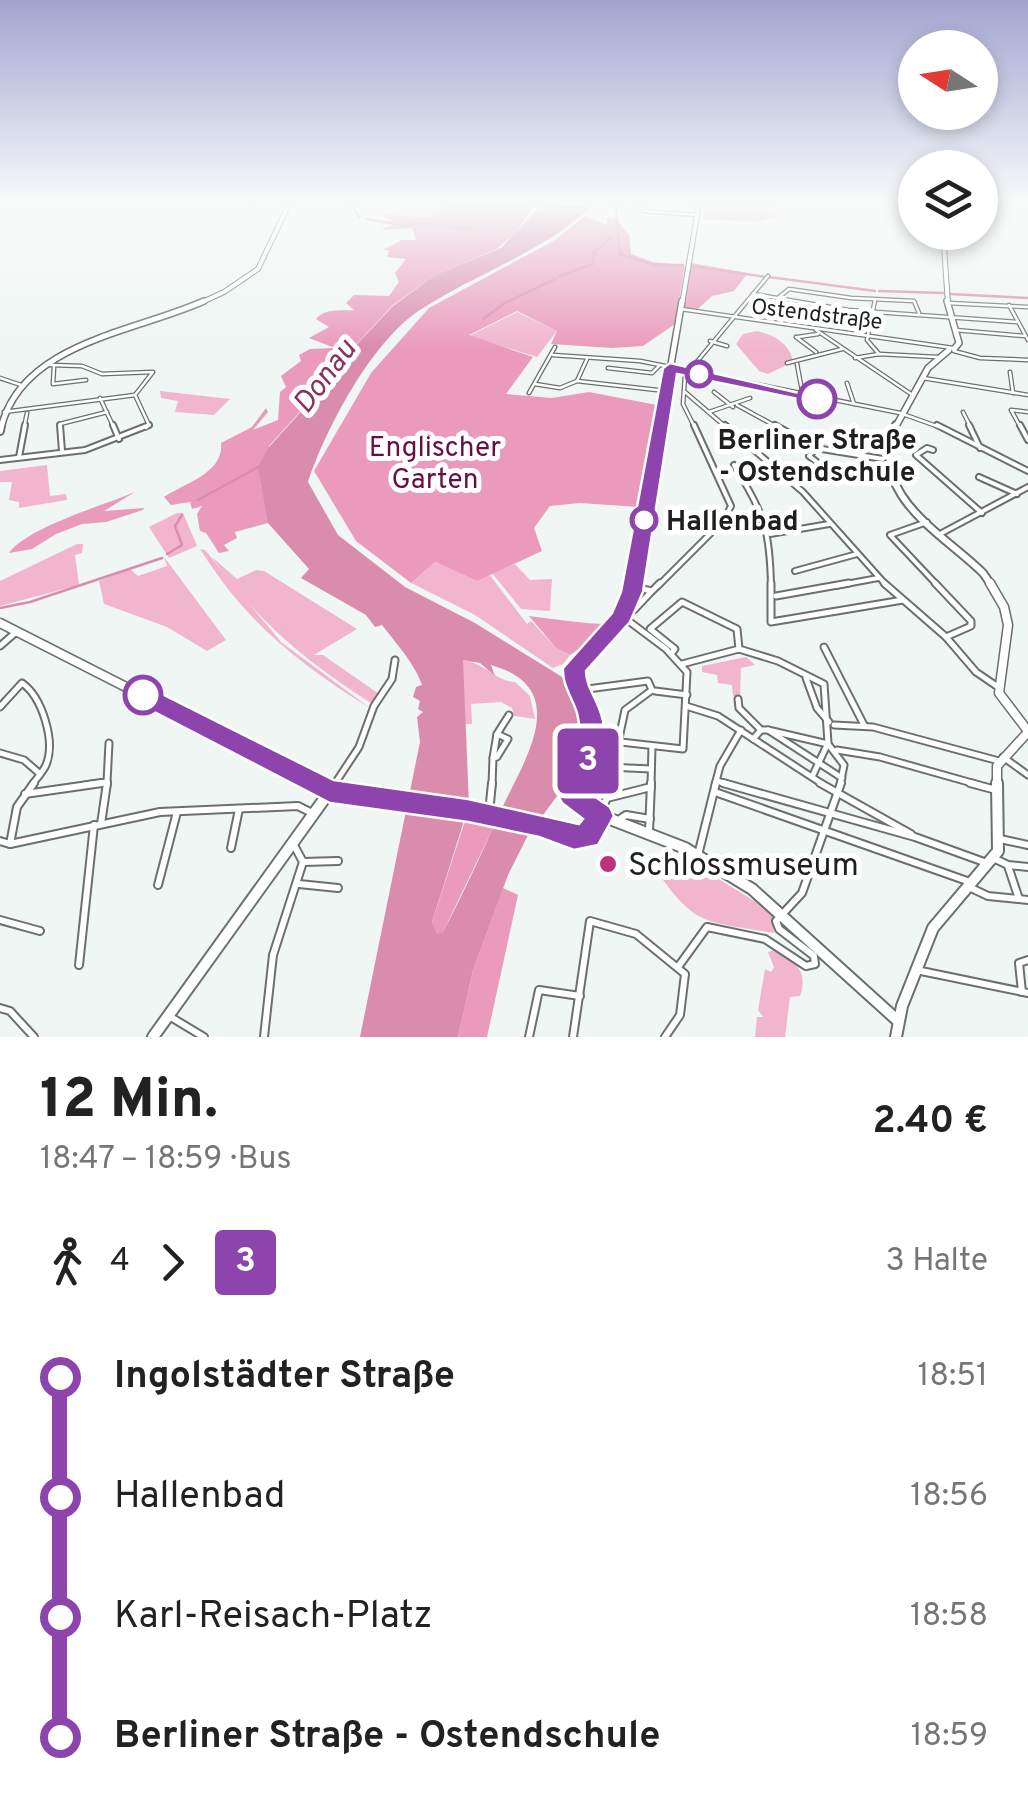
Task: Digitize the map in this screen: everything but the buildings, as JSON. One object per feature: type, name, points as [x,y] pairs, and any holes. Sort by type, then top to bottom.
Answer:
[{"type":"street","points":[[0,431],[2,412],[21,385],[52,365],[247,279],[269,252]]},
{"type":"street","points":[[691,252],[633,587],[622,616],[574,668],[594,740],[572,795],[600,816],[649,824],[781,912],[848,980],[897,1020]]},
{"type":"street","points":[[944,252],[948,304],[959,343],[927,366],[889,431],[883,459],[894,487],[992,583],[1006,612],[1009,638],[998,687]]},
{"type":"street","points":[[634,610],[724,520],[731,506],[717,468],[682,404],[686,372],[768,276]]},
{"type":"street","points":[[778,298],[789,289],[914,301],[919,313]]},
{"type":"street","points":[[753,294],[873,312],[1017,322]]},
{"type":"street","points":[[875,300],[867,340],[878,354]]},
{"type":"street","points":[[948,304],[1028,307]]},
{"type":"street","points":[[1009,306],[1027,338]]},
{"type":"street","name":"Ostendstraße","points":[[680,309],[817,331],[868,334],[980,358],[1028,360]]},
{"type":"street","points":[[955,330],[1027,338]]},
{"type":"street","points":[[818,354],[796,337],[817,331],[911,394]]},
{"type":"street","points":[[710,342],[727,346]]},
{"type":"street","points":[[529,393],[555,346]]},
{"type":"street","points":[[787,363],[842,350]]},
{"type":"street","points":[[855,358],[878,354],[937,357]]},
{"type":"street","points":[[553,355],[659,366],[900,413],[1027,469]]},
{"type":"street","points":[[79,366],[88,358]]},
{"type":"street","points":[[577,381],[587,359]]},
{"type":"street","points":[[797,364],[803,396]]},
{"type":"street","points":[[2,412],[27,412],[134,395],[153,372],[102,374],[79,366],[52,365]]},
{"type":"street","points":[[52,365],[52,384],[86,380]]},
{"type":"street","points":[[608,368],[652,373],[659,366]]},
{"type":"street","points":[[1010,372],[1013,393]]},
{"type":"street","points":[[0,378],[21,385]]},
{"type":"street","points":[[923,378],[1028,395]]},
{"type":"street","points":[[535,384],[560,388],[577,381],[666,391]]},
{"type":"street","points":[[847,383],[854,404]]},
{"type":"street","points":[[64,390],[66,384]]},
{"type":"street","points":[[685,392],[801,490],[878,578],[946,636],[976,672],[998,687],[1014,717],[1028,732],[1001,759],[996,790],[1000,838],[991,861],[933,928],[897,1020],[896,1037]]},
{"type":"street","points":[[714,392],[816,448],[883,459]]},
{"type":"street","points":[[0,460],[62,453],[120,440],[150,426],[134,395]]},
{"type":"street","points":[[100,398],[120,440]]},
{"type":"street","points":[[710,412],[750,398]]},
{"type":"street","points":[[1028,412],[1011,410],[1025,428],[1028,440]]},
{"type":"street","points":[[19,457],[27,412]]},
{"type":"street","points":[[62,453],[60,424],[107,412]]},
{"type":"street","points":[[963,412],[980,448]]},
{"type":"street","points":[[816,448],[809,456],[822,466]]},
{"type":"street","points":[[932,450],[915,453],[982,512]]},
{"type":"street","points":[[734,465],[755,498],[770,534],[772,622],[904,600]]},
{"type":"street","points":[[980,477],[1017,494]]},
{"type":"street","points":[[940,534],[1028,487]]},
{"type":"street","points":[[927,522],[890,536],[971,621],[971,626],[946,636]]},
{"type":"street","points":[[770,534],[831,524]]},
{"type":"street","points":[[795,571],[857,554]]},
{"type":"street","points":[[776,596],[878,578]]},
{"type":"street","points":[[633,587],[652,590]]},
{"type":"street","points":[[672,654],[674,649],[650,629],[682,602],[737,629],[740,649]]},
{"type":"street","points":[[594,740],[683,749],[687,672],[672,654],[622,616]]},
{"type":"street","points":[[0,624],[330,791],[488,814],[582,838],[588,836],[607,798],[652,787]]},
{"type":"street","points":[[0,646],[16,632]]},
{"type":"street","points":[[824,646],[864,725]]},
{"type":"street","points":[[682,664],[740,649],[778,661],[821,683],[832,725],[820,766],[812,777]]},
{"type":"street","points":[[153,1037],[360,747],[374,706],[392,679],[395,660]]},
{"type":"street","points":[[806,677],[817,708],[832,725],[864,725],[1001,759],[1028,775]]},
{"type":"street","points":[[580,690],[648,681],[654,690]]},
{"type":"street","points":[[0,706],[22,683],[32,690],[46,721],[48,762],[17,807],[3,843]]},
{"type":"street","points":[[618,742],[625,710],[654,690],[687,694]]},
{"type":"street","points":[[738,699],[739,708],[765,730],[842,778]]},
{"type":"street","points":[[686,706],[718,716],[915,837]]},
{"type":"street","points":[[488,814],[490,758],[497,734],[509,715]]},
{"type":"street","points":[[698,855],[720,766],[741,730]]},
{"type":"street","points":[[753,739],[765,730],[996,790]]},
{"type":"street","points":[[490,758],[497,757],[508,739],[497,734]]},
{"type":"street","points":[[79,965],[107,782],[109,742]]},
{"type":"street","points":[[649,824],[652,746]]},
{"type":"street","points":[[678,967],[686,960],[697,934],[707,927],[765,939],[812,966],[814,956],[777,925],[781,912],[802,894],[832,816],[844,765],[836,757],[836,750]]},
{"type":"street","points":[[2,756],[24,760],[39,773]]},
{"type":"street","points":[[585,766],[651,769]]},
{"type":"street","points":[[717,780],[991,861],[1028,867]]},
{"type":"street","points":[[25,794],[107,782]]},
{"type":"street","points":[[715,792],[826,828],[972,886],[988,896],[1024,900]]},
{"type":"street","points":[[3,843],[177,812],[298,806],[313,814]]},
{"type":"street","points":[[231,848],[239,809]]},
{"type":"street","points":[[158,885],[177,812]]},
{"type":"street","points":[[1000,838],[1028,845]]},
{"type":"street","points":[[264,1037],[273,955],[303,862],[290,844]]},
{"type":"street","points":[[303,862],[338,861]]},
{"type":"street","points":[[1008,865],[1024,900]]},
{"type":"street","points":[[299,884],[338,888]]},
{"type":"street","points":[[0,920],[40,931]]},
{"type":"street","points":[[573,1037],[590,921],[636,934],[685,974],[680,1015],[665,1037]]},
{"type":"street","points":[[916,969],[1025,993],[1020,962],[1028,960]]},
{"type":"street","points":[[529,1037],[539,990],[580,996]]},
{"type":"street","points":[[0,1008],[10,1011],[34,1037]]},
{"type":"street","points":[[168,1016],[204,1037]]},
{"type":"shaded area","points":[[490,252],[525,252],[441,297],[402,324],[353,387],[308,482],[338,535],[405,587],[475,623],[567,680],[581,714],[586,746],[565,785],[527,837],[508,875],[473,970],[458,1037],[360,1037],[420,742],[417,717],[423,712],[418,709],[420,701],[413,697],[416,687],[422,685],[410,661],[382,625],[375,627],[366,615],[301,578],[309,569],[268,523],[258,467],[269,447],[307,405],[308,396],[393,306],[435,275]],"holes":[[[463,660],[480,663],[495,676],[491,665],[516,676],[531,691],[537,709],[536,729],[466,887],[443,932],[437,934],[432,922],[469,805]]]},
{"type":"shaded area","points":[[517,312],[557,331],[537,357],[469,336]]},
{"type":"shaded area","points":[[757,331],[780,341],[793,362],[768,374],[759,371],[736,344],[743,334]]},
{"type":"shaded area","points":[[160,391],[230,399],[214,415],[175,412],[178,401],[161,398]]},
{"type":"shaded area","points":[[47,465],[50,496],[66,494],[67,500],[19,508],[19,502],[9,500],[12,482],[0,482],[0,471]]},
{"type":"shaded area","points":[[183,513],[197,546],[169,558],[149,527]]},
{"type":"shaded area","points":[[83,544],[82,553],[75,555],[79,585],[0,606],[0,581]]},
{"type":"shaded area","points":[[200,549],[205,550],[281,642],[370,708],[275,639],[236,598]]},
{"type":"shaded area","points":[[164,557],[226,640],[207,651],[167,627],[104,604],[99,581],[130,569],[138,576],[167,566]]},
{"type":"shaded area","points":[[212,557],[237,579],[256,570],[264,571],[357,629],[314,655],[323,655],[379,694],[371,703],[304,655],[265,621]]},
{"type":"shaded area","points":[[435,562],[477,581],[489,574],[527,624],[531,621],[556,648],[570,655],[553,668],[475,615],[411,583]]},
{"type":"shaded area","points":[[515,564],[530,580],[552,579],[550,611],[521,609],[492,573]]},
{"type":"shaded area","points":[[746,657],[755,665],[741,668],[740,697],[733,696],[732,685],[718,683],[717,675],[702,672],[702,666]]},
{"type":"shaded area","points":[[462,660],[515,682],[530,696],[535,719],[514,716],[512,708],[501,702],[471,704],[472,724],[465,724]]},
{"type":"shaded area","points":[[678,854],[772,912],[774,933],[713,922],[689,909],[649,860],[669,872]]},
{"type":"shaded area","points":[[778,949],[802,974],[800,996],[790,997],[785,1037],[755,1037],[757,1017],[763,1017],[758,1010],[765,969],[771,972],[774,967],[768,952]]},
{"type":"green space","points":[[388,252],[489,252],[435,275],[393,305],[308,396],[307,404],[269,446],[268,523],[235,532],[237,538],[224,545],[229,551],[219,553],[206,533],[200,531],[197,514],[202,506],[192,509],[190,502],[171,505],[164,497],[210,470],[221,443],[252,427],[266,408],[268,412],[253,430],[278,420],[280,392],[286,387],[281,376],[301,361],[299,355],[310,349],[335,348],[309,338],[329,327],[316,319],[324,313],[354,310],[346,303],[354,295],[389,296],[399,282],[395,273],[406,259],[387,257]]},
{"type":"green space","name":"Englischer Garten","points":[[532,252],[631,252],[653,262],[685,265],[675,324],[643,346],[551,344],[557,331],[517,311],[469,335],[533,357],[506,394],[552,398],[589,392],[657,405],[639,507],[580,503],[550,506],[534,528],[542,551],[477,581],[435,562],[411,583],[356,541],[314,471],[371,373],[429,308]]},
{"type":"green space","points":[[691,263],[748,273],[734,291],[712,296],[698,309],[683,308]]},
{"type":"green space","points":[[135,492],[104,511],[143,510],[106,522],[82,524],[32,549],[9,553],[48,526]]},
{"type":"green space","points":[[529,616],[603,624],[570,655],[556,648]]},
{"type":"green space","points":[[465,821],[495,824],[443,932],[437,935],[432,922]]},
{"type":"green space","points":[[503,888],[518,895],[487,1037],[458,1037],[473,970]]},
{"type":"waterway","points":[[559,276],[593,264],[594,252]]},
{"type":"waterway","points":[[620,252],[654,265],[683,265]]},
{"type":"waterway","points":[[691,266],[765,277]]},
{"type":"waterway","points":[[769,277],[875,291]]},
{"type":"waterway","points":[[483,319],[505,303],[555,279]]},
{"type":"waterway","points":[[879,291],[943,293]]},
{"type":"waterway","points":[[950,294],[1028,298]]},
{"type":"waterway","points":[[198,500],[258,467]]},
{"type":"waterway","points":[[167,554],[182,545],[175,526],[182,515]]},
{"type":"waterway","points":[[0,608],[30,602],[162,558]]},
{"type":"bus line","name":"3","points":[[143,695],[330,791],[468,810],[574,837],[588,836],[600,816],[574,799],[572,791],[594,743],[589,712],[574,680],[574,668],[622,616],[632,592],[670,368],[817,399]]},
{"type":"place","name":"Berliner Straße - Ostendschule","points":[[817,399]]},
{"type":"place","name":"Hallenbad","points":[[644,520]]},
{"type":"place","name":"Schlossmuseum","points":[[608,864]]},
{"type":"water label","name":"Donau","points":[[324,376]]}]
